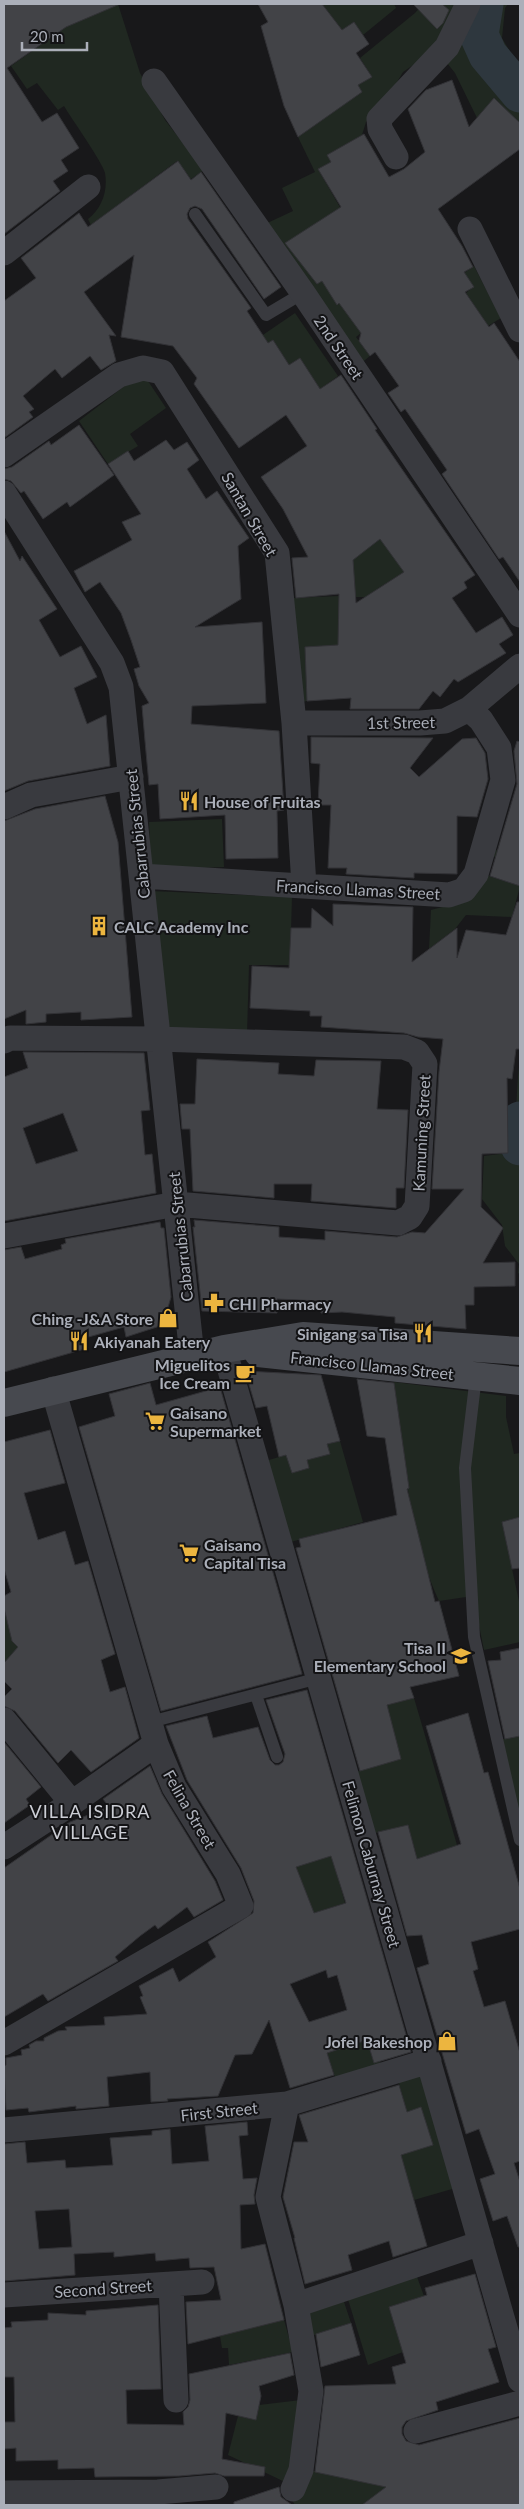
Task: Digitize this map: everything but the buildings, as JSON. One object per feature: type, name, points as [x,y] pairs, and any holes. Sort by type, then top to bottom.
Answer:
[{"type":"main road","name":"Francisco Llamas Street","points":[[4,1402],[192,1356],[303,1336],[520,1351]]},
{"type":"main road","name":"Francisco Llamas Street","points":[[224,1349],[520,1381]]},
{"type":"street","points":[[396,157],[380,129],[379,119],[447,47],[468,4]]},
{"type":"street","name":"2nd Street","points":[[154,81],[303,293],[520,615]]},
{"type":"street","points":[[4,253],[88,187]]},
{"type":"street","points":[[470,229],[520,330]]},
{"type":"street","name":"Santan Street","points":[[4,455],[119,375],[143,368],[162,372],[277,554],[294,723],[304,886]]},
{"type":"street","name":"Cabarrubias Street","points":[[4,493],[112,663],[121,687],[192,1356]]},
{"type":"street","name":"1st Street","points":[[294,723],[420,723],[445,721],[469,709],[520,666]]},
{"type":"street","name":"Francisco Llamas Street","points":[[141,876],[449,895],[464,890],[476,874],[503,780],[499,748],[481,720],[469,709]]},
{"type":"street","points":[[4,807],[31,795],[131,778]]},
{"type":"street","name":"Kamuning Street","points":[[4,1041],[10,1038],[158,1039],[404,1047],[417,1052],[425,1064],[416,1206],[410,1217],[398,1223],[176,1204],[4,1236]]},
{"type":"street","name":"Felimon Caburnay Street","points":[[224,1349],[520,2380]]},
{"type":"street","name":"Felina Street","points":[[4,2043],[241,1906],[228,1874],[174,1787],[153,1733],[54,1389]]},
{"type":"street","points":[[4,1720],[72,1803]]},
{"type":"street","points":[[4,1847],[72,1803],[153,1733]]},
{"type":"street","name":"First Street","points":[[4,2130],[287,2104],[429,2061]]},
{"type":"street","points":[[287,2104],[268,2197],[296,2305],[311,2391],[301,2470],[294,2489]]},
{"type":"street","points":[[296,2305],[481,2243]]},
{"type":"street","name":"Second Street","points":[[4,2295],[202,2282]]},
{"type":"street","points":[[171,2284],[176,2400]]},
{"type":"street","points":[[416,2431],[520,2403]]},
{"type":"street","points":[[4,2493],[158,2492],[216,2488]]},
{"type":"lane","points":[[195,214],[266,315],[303,293]]},
{"type":"lane","points":[[476,1376],[465,1468],[474,1638],[520,1840]]},
{"type":"lane","points":[[153,1733],[256,1695],[319,1678]]},
{"type":"lane","points":[[256,1695],[277,1757]]},
{"type":"shaded area","points":[[92,4],[118,4],[140,73],[165,120],[204,170],[191,179],[177,161],[91,225],[88,219],[97,210],[105,193],[106,180],[103,168],[64,106],[58,110],[37,83],[27,89],[11,66],[66,27],[95,14]]},
{"type":"shaded area","points":[[322,4],[394,4],[396,8],[363,35],[354,22],[342,30]]},
{"type":"shaded area","points":[[423,4],[457,4],[435,50],[403,72],[384,104],[366,122],[362,135],[327,155],[331,162],[318,169],[345,216],[361,333],[356,337],[370,356],[360,364],[248,232],[293,211],[282,188],[315,172],[298,137],[362,92],[358,85],[372,77],[360,58],[415,13]]},
{"type":"shaded area","points":[[473,4],[508,4],[505,8],[502,38],[520,69],[520,123],[494,99],[477,118],[455,73],[447,63]]},
{"type":"shaded area","points":[[474,266],[501,318],[488,326],[466,293],[473,287],[464,273]]},
{"type":"shaded area","points":[[295,313],[338,376],[320,389],[300,358],[289,365],[273,340],[246,358],[238,352]]},
{"type":"shaded area","points":[[131,381],[148,381],[166,408],[130,434],[138,446],[108,464],[79,421]]},
{"type":"shaded area","points":[[374,512],[404,572],[377,589],[380,597],[356,597],[348,554],[354,559],[380,539]]},
{"type":"shaded area","points":[[339,596],[338,645],[305,647],[307,701],[301,702],[291,598]]},
{"type":"shaded area","points":[[222,819],[224,867],[151,870],[149,822]]},
{"type":"shaded area","points":[[492,849],[520,856],[520,865],[492,856],[486,875],[520,886],[512,917],[466,915],[455,929],[429,949],[431,910],[461,902]]},
{"type":"shaded area","points":[[151,891],[292,897],[290,965],[249,965],[247,1035],[170,1032]]},
{"type":"shaded area","points":[[520,1060],[520,1274],[518,1273],[519,1264],[505,1246],[502,1225],[482,1199],[484,1156],[507,1153],[511,1143]]},
{"type":"shaded area","points":[[394,1382],[506,1396],[506,1417],[514,1454],[520,1453],[520,1517],[502,1522],[520,1606],[520,1642],[484,1650],[473,1596],[439,1601],[420,1549],[414,1521],[404,1465]]},
{"type":"shaded area","points":[[340,1441],[363,1522],[287,1543],[262,1462],[286,1455],[292,1473],[309,1468],[307,1460],[329,1454],[327,1444]]},
{"type":"shaded area","points":[[4,1608],[7,1621],[11,1620],[14,1643],[25,1653],[9,1658],[4,1663]]},
{"type":"shaded area","points":[[414,1698],[464,1869],[408,1885],[416,1854],[408,1825],[367,1835],[352,1773],[400,1759],[376,1708]]},
{"type":"shaded area","points":[[520,1736],[520,1857],[503,1739]]},
{"type":"shaded area","points":[[332,1856],[345,1903],[314,1913],[289,1862]]},
{"type":"shaded area","points":[[367,2040],[372,2057],[378,2055],[381,2065],[336,2080],[327,2053]]},
{"type":"shaded area","points":[[427,2071],[459,2187],[414,2200],[405,2170],[386,2153],[406,2109],[398,2080]]},
{"type":"shaded area","points":[[416,2274],[424,2296],[389,2307],[403,2352],[368,2365],[347,2296]]},
{"type":"shaded area","points":[[343,2299],[351,2323],[311,2336],[303,2312]]},
{"type":"shaded area","points":[[284,2320],[293,2352],[229,2365],[228,2348],[222,2348],[220,2336]]},
{"type":"shaded area","points":[[301,2400],[287,2483],[228,2455],[238,2416],[256,2420],[259,2405]]},
{"type":"shaded area","points":[[310,2470],[396,2488],[366,2505],[295,2505],[292,2500]]},
{"type":"waterway","points":[[484,4],[479,35],[488,55],[520,93]]},
{"type":"waterway","points":[[520,1121],[520,1146]]},
{"type":"place","name":"House of Fruitas","points":[[189,801]]},
{"type":"place","name":"CALC Academy Inc","points":[[99,926]]},
{"type":"place","name":"CHI Pharmacy","points":[[214,1303]]},
{"type":"place","name":"Ching -J&A Store","points":[[168,1318]]},
{"type":"place","name":"Sinigang sa Tisa","points":[[423,1333]]},
{"type":"place","name":"Akiyanah Eatery","points":[[79,1341]]},
{"type":"place","name":"Miguelitos Ice Cream","points":[[245,1373]]},
{"type":"place","name":"Gaisano Supermarket","points":[[155,1421]]},
{"type":"place","name":"Gaisano Capital Tisa","points":[[189,1553]]},
{"type":"place","name":"Tisa II Elementary School","points":[[461,1656]]},
{"type":"place","name":"Jofel Bakeshop","points":[[447,2041]]},
{"type":"district","name":"VILLA ISIDRA VILLAGE","points":[[90,1821]]}]
